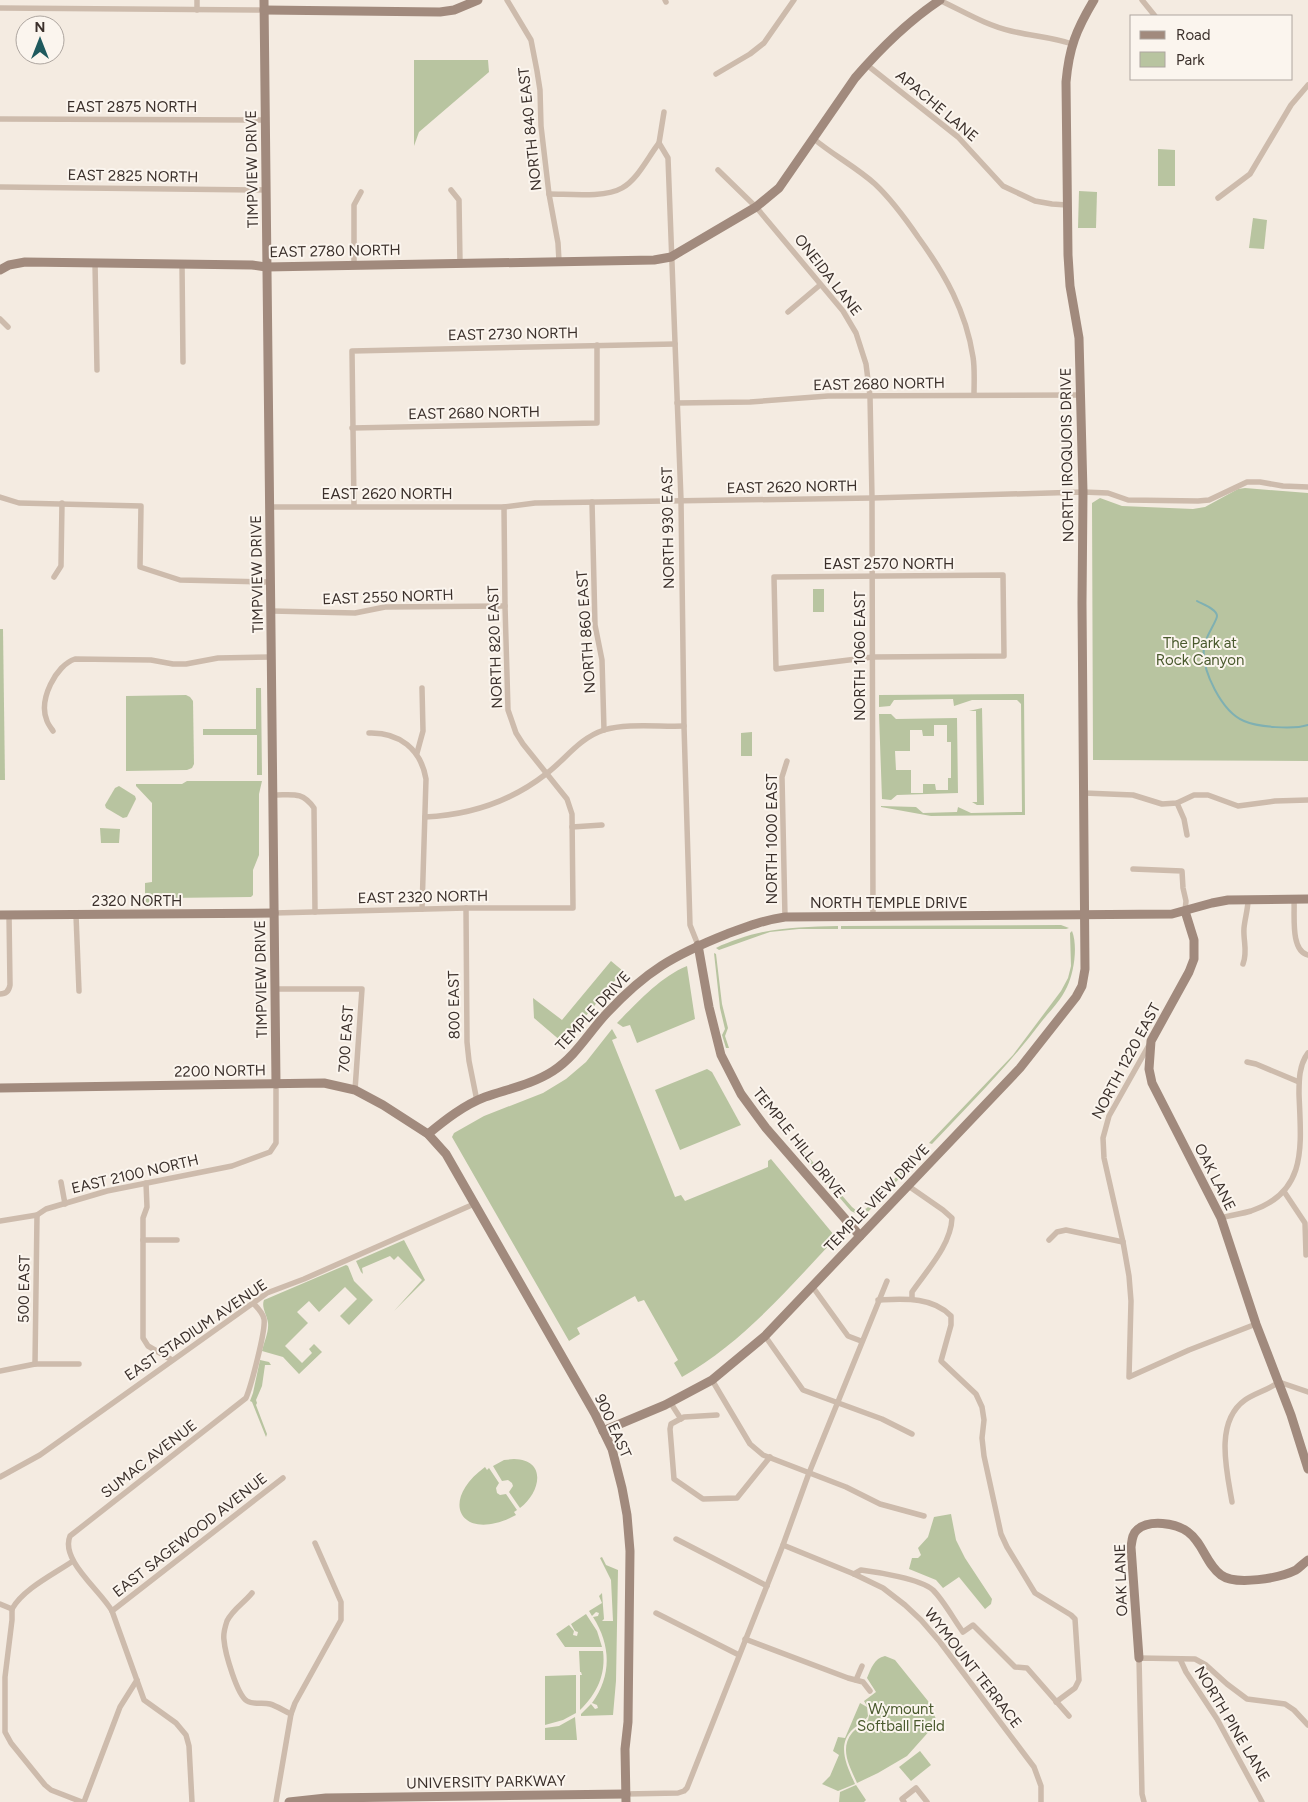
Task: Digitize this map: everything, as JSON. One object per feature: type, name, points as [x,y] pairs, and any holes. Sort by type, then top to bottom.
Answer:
[{"type":"street","points":[[197,0],[197,10]]},
{"type":"street","name":"TIMPVIEW DRIVE","points":[[264,0],[272,612],[275,1148]]},
{"type":"street","points":[[0,8],[440,12],[454,10],[478,0]]},
{"type":"street","name":"NORTH 840 EAST","points":[[506,0],[531,40],[540,90],[541,126],[559,261]]},
{"type":"street","points":[[671,257],[756,207],[785,181],[866,64],[913,20],[940,0],[984,23],[1011,32],[1056,38],[1072,44]]},
{"type":"street","name":"NORTH IROQUOIS DRIVE","points":[[1085,916],[1081,395],[1079,338],[1068,263],[1066,82],[1068,58],[1072,44],[1094,0]]},
{"type":"street","points":[[1142,0],[1155,15]]},
{"type":"street","points":[[716,74],[744,58],[764,43],[791,1]]},
{"type":"street","name":"APACHE LANE","points":[[866,64],[958,137],[1003,186],[1035,201],[1067,205]]},
{"type":"street","points":[[1218,198],[1250,174],[1291,105],[1308,85]]},
{"type":"street","points":[[549,194],[606,193],[622,189],[639,171],[658,143],[664,112]]},
{"type":"street","name":"EAST 2875 NORTH","points":[[0,119],[265,120]]},
{"type":"street","points":[[814,139],[881,189],[900,211],[944,274],[954,292],[967,328],[973,359],[974,395]]},
{"type":"street","name":"NORTH 930 EAST","points":[[658,143],[668,158],[681,500],[684,726],[690,924],[698,945]]},
{"type":"street","name":"ONEIDA LANE","points":[[718,170],[756,207],[843,310],[856,333],[866,364],[870,396]]},
{"type":"street","name":"EAST 2825 NORTH","points":[[0,187],[266,190]]},
{"type":"street","points":[[450,190],[459,200],[460,263]]},
{"type":"street","points":[[354,265],[354,205],[361,192]]},
{"type":"street","name":"EAST 2780 NORTH","points":[[0,270],[9,265],[25,262],[252,264],[266,266],[654,260],[671,257]]},
{"type":"street","points":[[95,263],[97,370]]},
{"type":"street","points":[[182,264],[183,362]]},
{"type":"street","points":[[788,312],[820,285]]},
{"type":"street","points":[[0,319],[8,327]]},
{"type":"street","name":"EAST 2730 NORTH","points":[[352,428],[352,351],[675,344]]},
{"type":"street","name":"EAST 2680 NORTH","points":[[352,428],[597,423],[597,345]]},
{"type":"street","name":"EAST 2680 NORTH","points":[[677,403],[750,402],[828,396],[1081,395]]},
{"type":"street","name":"NORTH 1060 EAST","points":[[870,396],[873,576],[873,917]]},
{"type":"street","points":[[352,428],[354,506]]},
{"type":"street","name":"EAST 2620 NORTH","points":[[270,507],[504,507],[536,503],[872,498],[1083,492],[1108,493],[1128,500],[1198,501],[1208,500],[1247,482],[1308,487]]},
{"type":"street","points":[[0,497],[19,502],[141,506],[140,567],[180,580],[271,582]]},
{"type":"street","name":"NORTH 860 EAST","points":[[592,502],[595,625],[602,660],[604,730]]},
{"type":"street","points":[[54,577],[61,566],[62,503]]},
{"type":"street","name":"NORTH 820 EAST","points":[[504,507],[508,710],[520,739],[567,799],[572,814],[573,908]]},
{"type":"street","name":"EAST 2570 NORTH","points":[[1004,575],[1004,656],[873,657],[776,669],[774,577],[873,576],[1004,575]]},
{"type":"street","name":"EAST 2550 NORTH","points":[[272,612],[354,613],[385,608],[505,606]]},
{"type":"street","points":[[54,731],[46,720],[45,702],[49,686],[66,662],[76,658],[151,660],[186,664],[218,658],[272,657]]},
{"type":"street","points":[[417,753],[423,731],[422,688]]},
{"type":"street","points":[[426,817],[465,813],[492,805],[548,774],[580,743],[604,730],[684,726]]},
{"type":"street","points":[[369,733],[384,733],[395,736],[417,753],[423,764],[426,779],[426,817],[422,909]]},
{"type":"street","name":"NORTH 1000 EAST","points":[[785,917],[782,777],[787,761]]},
{"type":"street","points":[[1084,793],[1133,795],[1162,804],[1177,803],[1194,795],[1208,795],[1238,806],[1275,801],[1308,800]]},
{"type":"street","points":[[273,795],[302,796],[307,798],[314,808],[315,912]]},
{"type":"street","points":[[1177,803],[1184,819],[1187,835]]},
{"type":"street","points":[[572,827],[602,825]]},
{"type":"street","points":[[1133,869],[1182,871],[1186,901],[1185,911]]},
{"type":"street","name":"NORTH TEMPLE DRIVE","points":[[698,945],[761,921],[785,917],[1172,914],[1212,903],[1308,899]]},
{"type":"street","points":[[1243,964],[1247,952],[1244,926],[1248,913],[1248,900]]},
{"type":"street","points":[[1294,900],[1298,948],[1303,954],[1308,955]]},
{"type":"street","name":"EAST 2320 NORTH","points":[[274,913],[466,908],[573,908]]},
{"type":"street","name":"800 EAST","points":[[466,908],[467,1042],[477,1100]]},
{"type":"street","name":"NORTH 1220 EAST","points":[[1185,911],[1194,940],[1194,960],[1190,972],[1109,1116],[1103,1138],[1104,1158],[1129,1276],[1131,1300],[1130,1377],[1190,1350],[1256,1324]]},
{"type":"street","name":"2320 NORTH","points":[[4,915],[274,913]]},
{"type":"street","points":[[0,994],[8,991],[10,986],[4,915]]},
{"type":"street","points":[[76,915],[79,991]]},
{"type":"street","name":"TEMPLE VIEW DRIVE","points":[[603,1431],[670,1402],[712,1380],[765,1336],[1020,1068],[1076,997],[1084,978],[1085,916]]},
{"type":"street","name":"TEMPLE DRIVE","points":[[428,1134],[442,1122],[477,1100],[524,1084],[552,1071],[572,1056],[603,1017],[639,981],[671,959],[698,945]]},
{"type":"street","name":"TEMPLE HILL DRIVE","points":[[698,945],[709,1007],[721,1055],[741,1094],[766,1128],[860,1236]]},
{"type":"street","name":"700 EAST","points":[[275,989],[362,989],[355,1090]]},
{"type":"street","name":"OAK LANE","points":[[1151,1041],[1149,1070],[1152,1082],[1162,1106],[1221,1218],[1256,1324],[1291,1415],[1308,1469]]},
{"type":"street","points":[[1221,1218],[1268,1204],[1286,1193],[1296,1180],[1302,1162],[1299,1082],[1301,1066],[1308,1054]]},
{"type":"street","points":[[1248,1062],[1299,1082]]},
{"type":"street","name":"2200 NORTH","points":[[0,1088],[324,1083],[355,1090],[383,1105],[428,1134]]},
{"type":"street","name":"900 EAST","points":[[428,1134],[446,1154],[595,1414],[612,1449],[626,1509],[629,1534],[628,1722],[625,1749],[626,1798]]},
{"type":"street","name":"EAST 2100 NORTH","points":[[0,1221],[37,1215],[46,1209],[107,1191],[232,1166],[270,1152],[275,1148]]},
{"type":"street","points":[[61,1182],[65,1204]]},
{"type":"street","points":[[146,1183],[147,1207],[143,1218],[144,1338],[148,1346],[172,1360]]},
{"type":"street","points":[[907,1185],[952,1218],[951,1226],[943,1245],[912,1292],[912,1299]]},
{"type":"street","points":[[1286,1193],[1305,1223],[1306,1254]]},
{"type":"street","name":"EAST STADIUM AVENUE","points":[[0,1477],[40,1455],[267,1293],[474,1204]]},
{"type":"street","name":"500 EAST","points":[[35,1364],[37,1215]]},
{"type":"street","points":[[1049,1240],[1057,1232],[1066,1230],[1123,1242]]},
{"type":"street","points":[[143,1240],[177,1240]]},
{"type":"street","points":[[656,1613],[739,1655],[837,1402],[887,1281]]},
{"type":"street","points":[[812,1286],[848,1336],[862,1341]]},
{"type":"street","points":[[878,1300],[912,1299],[946,1310],[951,1316],[951,1326],[941,1361],[976,1394],[982,1407],[984,1456],[1001,1534],[1034,1593],[1071,1615],[1075,1620],[1079,1680],[1075,1688],[1056,1702],[1069,1716]]},
{"type":"street","name":"SUMAC AVENUE","points":[[73,1561],[69,1551],[68,1542],[70,1536],[246,1398],[250,1388],[264,1319],[260,1310],[253,1303]]},
{"type":"street","points":[[765,1336],[803,1390],[882,1419],[912,1434]]},
{"type":"street","points":[[0,1371],[35,1364],[79,1364]]},
{"type":"street","points":[[712,1380],[750,1444],[756,1450],[846,1487],[880,1504],[924,1516]]},
{"type":"street","points":[[1232,1502],[1226,1468],[1224,1440],[1228,1425],[1234,1414],[1243,1402],[1279,1382],[1308,1392]]},
{"type":"street","points":[[670,1402],[681,1419]]},
{"type":"street","points":[[718,1415],[684,1417],[671,1424],[674,1479],[703,1500],[737,1498],[770,1457]]},
{"type":"street","name":"EAST SAGEWOOD AVENUE","points":[[112,1611],[283,1478]]},
{"type":"street","name":"OAK LANE","points":[[1144,1802],[1142,1794],[1132,1536],[1138,1529],[1157,1523],[1178,1526],[1188,1531],[1194,1538],[1212,1566],[1221,1575],[1231,1580],[1242,1581],[1280,1576],[1296,1570],[1308,1560]]},
{"type":"street","points":[[676,1539],[767,1586]]},
{"type":"street","points":[[276,1802],[291,1714],[295,1703],[341,1620],[341,1602],[315,1543]]},
{"type":"street","name":"WYMOUNT TERRACE","points":[[783,1545],[883,1588],[922,1621],[1034,1767],[1041,1786],[1041,1802]]},
{"type":"street","points":[[137,1680],[120,1707],[83,1802],[51,1790],[44,1785],[11,1743],[5,1732],[5,1677],[12,1609],[16,1601],[73,1561],[112,1611],[137,1680],[144,1700],[176,1723],[186,1735],[189,1746],[192,1802]]},
{"type":"street","name":"WYMOUNT TERRACE","points":[[854,1574],[860,1570],[893,1575],[930,1588],[963,1632],[973,1625],[1015,1667],[1027,1668],[1056,1702]]},
{"type":"street","points":[[252,1593],[233,1612],[227,1622],[224,1641],[229,1660],[240,1692],[245,1700],[269,1704],[291,1714]]},
{"type":"street","points":[[0,1604],[12,1609]]},
{"type":"street","points":[[745,1639],[863,1682],[870,1691]]},
{"type":"street","name":"UNIVERSITY PARKWAY","points":[[289,1802],[326,1798],[626,1798],[678,1793],[684,1791],[688,1785],[739,1655]]},
{"type":"street","points":[[1138,1658],[1195,1659],[1206,1664],[1227,1684],[1248,1699],[1285,1704],[1294,1710],[1308,1725]]},
{"type":"street","name":"NORTH PINE LANE","points":[[1180,1659],[1186,1672],[1217,1719],[1262,1802]]},
{"type":"street","points":[[856,1680],[862,1666]]},
{"type":"street","points":[[904,1802],[902,1799],[916,1788],[927,1802]]},
{"type":"green space","points":[[414,60],[488,60],[489,72],[419,132],[414,146]]},
{"type":"green space","points":[[1158,149],[1175,150],[1175,186],[1158,186]]},
{"type":"green space","points":[[1079,191],[1097,192],[1096,228],[1078,228]]},
{"type":"green space","points":[[1253,218],[1267,220],[1264,249],[1249,248]]},
{"type":"green space","name":"The Park at Rock Canyon","points":[[1238,489],[1308,493],[1308,761],[1093,760],[1092,503],[1100,498],[1122,506],[1193,509],[1205,507]]},
{"type":"green space","points":[[813,589],[824,589],[824,612],[813,612]]},
{"type":"green space","points":[[0,629],[3,629],[5,780],[0,780]]},
{"type":"green space","points":[[256,688],[261,688],[262,775],[257,775],[257,735],[203,735],[203,729],[256,729]]},
{"type":"green space","points":[[1024,694],[1025,815],[931,816],[881,807],[916,807],[923,813],[957,812],[958,807],[971,813],[1022,812],[1021,704],[1017,700],[972,700],[954,706],[953,699],[894,700],[890,706],[879,707],[879,695]]},
{"type":"green space","points":[[186,695],[193,701],[194,764],[192,768],[187,770],[126,771],[126,696]]},
{"type":"green space","points":[[982,708],[984,805],[977,805],[972,802],[977,802],[976,711],[969,711]]},
{"type":"green space","points":[[879,714],[891,714],[896,719],[957,718],[958,793],[897,795],[891,800],[882,799]],"holes":[[[934,725],[947,725],[947,742],[951,742],[951,778],[948,778],[948,790],[936,790],[935,784],[923,784],[923,793],[911,793],[911,770],[896,770],[895,751],[910,751],[910,730],[922,730],[923,736],[934,736]]]},
{"type":"green space","points":[[752,732],[752,756],[741,756],[741,733]]},
{"type":"green space","points":[[187,781],[262,781],[259,794],[259,855],[253,870],[253,895],[251,897],[167,898],[145,904],[145,883],[152,882],[152,803],[136,784],[182,784]]},
{"type":"green space","points":[[119,786],[135,796],[136,799],[127,817],[123,818],[106,808],[105,805],[115,788]]},
{"type":"green space","points":[[100,828],[120,829],[119,843],[101,843]]},
{"type":"green space","points":[[1061,925],[1069,928],[841,929],[841,926]]},
{"type":"green space","points":[[838,926],[838,929],[799,929],[770,932],[719,950],[716,948],[763,932],[787,928]]},
{"type":"green space","points":[[1072,931],[1075,944],[1073,967],[1067,987],[1056,1005],[989,1084],[932,1144],[929,1143],[1013,1055],[1061,991],[1068,978],[1071,966],[1070,933]]},
{"type":"green space","points":[[714,953],[716,954],[722,1004],[728,1028],[725,1036],[729,1048],[726,1048],[722,1035],[725,1029],[720,1008]]},
{"type":"green space","points":[[611,961],[623,971],[571,1034],[562,1042],[534,1018],[533,998],[562,1020]]},
{"type":"green space","points":[[687,966],[695,1019],[637,1043],[630,1025],[623,1027],[617,1023],[658,984]]},
{"type":"green space","points":[[612,1029],[617,1038],[612,1040],[675,1197],[681,1195],[685,1201],[768,1167],[768,1161],[771,1159],[834,1235],[833,1241],[763,1315],[725,1348],[682,1377],[674,1363],[678,1360],[644,1300],[638,1302],[635,1296],[577,1328],[580,1334],[569,1341],[452,1137],[454,1133],[484,1116],[543,1093],[566,1079],[586,1062]]},
{"type":"green space","points":[[707,1069],[712,1072],[741,1125],[680,1150],[655,1090]]},
{"type":"green space","points":[[799,1146],[857,1211],[857,1214],[851,1211],[797,1148]]},
{"type":"green space","points":[[922,1150],[923,1153],[868,1212],[861,1214],[861,1211],[867,1208]]},
{"type":"green space","points":[[404,1240],[425,1280],[394,1311],[422,1280],[398,1256],[394,1260],[390,1256],[362,1268],[363,1274],[356,1261]]},
{"type":"green space","points":[[346,1265],[354,1281],[373,1300],[349,1325],[340,1316],[357,1299],[345,1287],[319,1312],[309,1301],[297,1312],[308,1323],[285,1346],[302,1363],[312,1353],[309,1349],[314,1344],[322,1352],[299,1374],[283,1357],[262,1351],[268,1326],[263,1305],[264,1300]]},
{"type":"green space","points":[[260,1360],[269,1362],[271,1365],[265,1365],[262,1386],[256,1400],[256,1405],[267,1434],[266,1437],[250,1401]]},
{"type":"green space","points":[[504,1460],[525,1461],[532,1465],[536,1471],[537,1478],[532,1494],[520,1508],[509,1492],[513,1486],[512,1483],[508,1480],[502,1481],[493,1466]]},
{"type":"green space","points":[[485,1467],[487,1470],[489,1468],[499,1483],[496,1488],[497,1493],[500,1495],[506,1494],[517,1510],[514,1512],[516,1515],[497,1523],[482,1525],[470,1522],[462,1515],[459,1505],[462,1493],[470,1480]]},
{"type":"green space","points":[[951,1514],[956,1540],[965,1558],[992,1599],[991,1604],[985,1609],[959,1577],[943,1588],[936,1580],[909,1569],[912,1558],[918,1558],[921,1555],[918,1548],[928,1537],[934,1517]]},
{"type":"green space","points":[[602,1557],[606,1565],[618,1570],[616,1681],[613,1715],[581,1716],[591,1704],[595,1709],[598,1708],[597,1705],[592,1703],[599,1693],[606,1671],[606,1649],[593,1617],[598,1616],[599,1613],[596,1612],[592,1616],[589,1611],[602,1603],[599,1596],[602,1593],[604,1619],[602,1621],[613,1621],[611,1580],[600,1558]]},
{"type":"green space","points":[[586,1614],[597,1631],[602,1647],[565,1647],[556,1634],[569,1625],[574,1631],[573,1635],[577,1636],[578,1632],[575,1631],[571,1624]]},
{"type":"green space","points":[[579,1651],[603,1651],[604,1659],[602,1676],[596,1690],[580,1710],[580,1675],[582,1675],[580,1672]]},
{"type":"green space","name":"Wymount Softball Field","points":[[885,1656],[895,1660],[928,1701],[936,1719],[932,1728],[907,1756],[857,1783],[847,1758],[846,1745],[852,1733],[868,1720],[870,1711],[864,1701],[876,1692],[867,1678],[876,1661]]},
{"type":"green space","points":[[576,1675],[576,1713],[563,1720],[545,1725],[545,1676]]},
{"type":"green space","points":[[860,1703],[867,1707],[868,1716],[848,1735],[844,1749],[846,1763],[855,1784],[838,1791],[822,1784],[830,1776],[839,1755],[833,1751],[838,1737],[845,1738]]},
{"type":"green space","points":[[575,1717],[577,1740],[545,1740],[545,1728],[559,1726]]},
{"type":"green space","points":[[920,1751],[931,1765],[911,1781],[899,1767]]},
{"type":"green space","points":[[856,1785],[866,1800],[864,1802],[839,1802],[840,1792]]},
{"type":"waterway","points":[[1197,601],[1212,609],[1217,616],[1205,643],[1204,656],[1210,678],[1221,700],[1228,709],[1244,721],[1258,725],[1285,728],[1308,725]]}]
